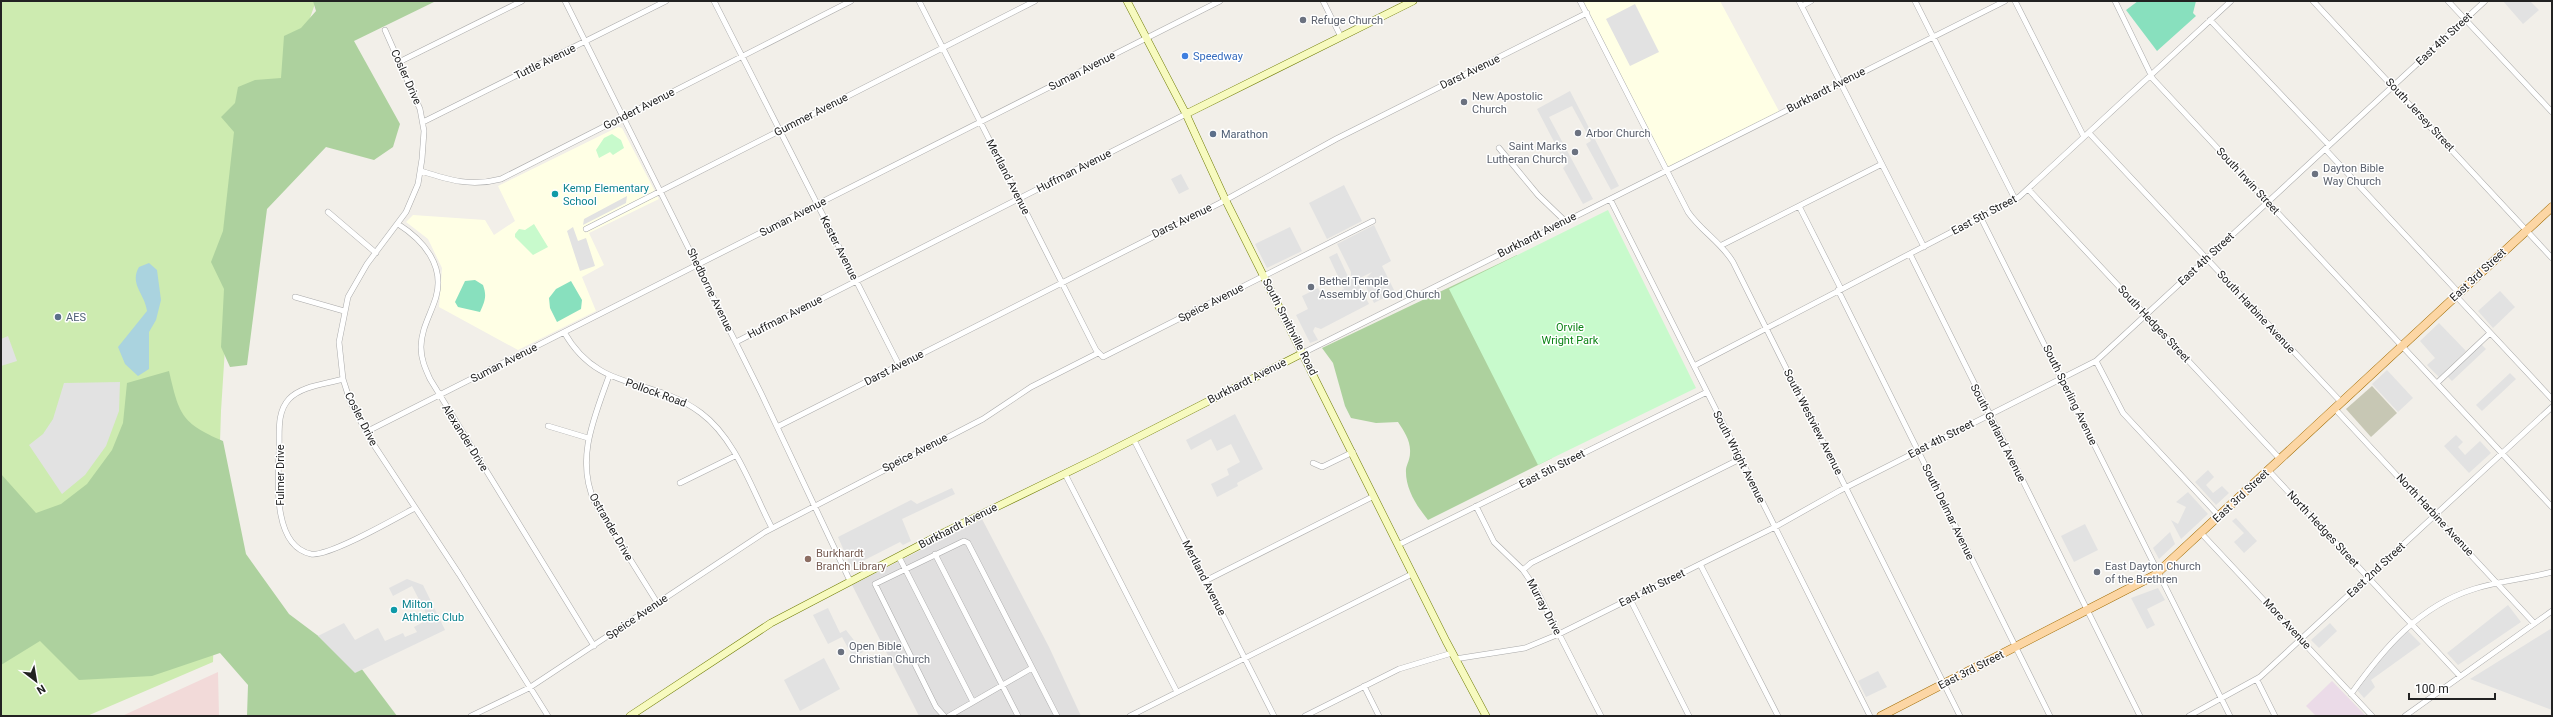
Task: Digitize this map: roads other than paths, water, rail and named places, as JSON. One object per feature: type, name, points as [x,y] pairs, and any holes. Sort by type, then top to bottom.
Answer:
[{"type":"main road","name":"East 3rd Street","points":[[1881,716],[2016,648],[2158,572],[2552,207]]},
{"type":"street","points":[[400,62],[522,1]]},
{"type":"street","name":"Shedborne Avenue","points":[[565,1],[736,342],[850,581]]},
{"type":"street","name":"Tuttle Avenue","points":[[423,122],[666,1]]},
{"type":"street","name":"Kester Avenue","points":[[714,1],[899,365]]},
{"type":"street","name":"Gondert Avenue","points":[[421,171],[461,183],[489,182],[510,175],[851,1]]},
{"type":"street","name":"Mertland Avenue","points":[[919,1],[1098,353]]},
{"type":"street","name":"Gummer Avenue","points":[[586,229],[1035,1]]},
{"type":"street","name":"South Smithville Road","points":[[1127,1],[1186,114],[1225,199],[1412,574],[1486,716]]},
{"type":"street","name":"Suman Avenue","points":[[366,432],[698,266],[1220,1]]},
{"type":"street","points":[[1323,1],[1341,37]]},
{"type":"street","name":"Huffman Avenue","points":[[736,342],[1413,1]]},
{"type":"street","points":[[1580,1],[1667,170]]},
{"type":"street","points":[[1811,1],[1800,3],[1924,247]]},
{"type":"street","points":[[1915,1],[2015,199]]},
{"type":"street","name":"Burkhardt Avenue","points":[[630,716],[749,636],[850,581],[1134,440],[1610,198],[2005,1]]},
{"type":"street","points":[[2015,1],[2084,137]]},
{"type":"street","name":"South Irwin Street","points":[[2115,1],[2151,75],[2552,507]]},
{"type":"street","name":"East 5th Street","points":[[1694,366],[2015,199],[2028,190],[2231,1]]},
{"type":"street","name":"South Jersey Street","points":[[2313,1],[2552,258]]},
{"type":"street","points":[[2448,1],[2552,112]]},
{"type":"street","name":"East 4th Street","points":[[1305,716],[1405,667],[1454,656],[1525,648],[1559,634],[1775,527],[1846,487],[2096,361],[2485,1]]},
{"type":"street","name":"Darst Avenue","points":[[777,427],[1225,199],[1336,139],[1587,14]]},
{"type":"street","points":[[2210,20],[2327,147],[2458,294],[2490,333],[2552,399]]},
{"type":"street","name":"Cosler Drive","points":[[385,30],[416,98],[423,122],[424,142],[421,171],[412,200],[398,224],[359,275],[344,311],[339,342],[343,379],[350,401],[366,432],[459,574],[529,688],[548,716]]},
{"type":"street","name":"South Harbine Avenue","points":[[2089,133],[2341,402]]},
{"type":"street","points":[[1499,148],[1538,195],[1565,221]]},
{"type":"street","points":[[1722,245],[1882,164]]},
{"type":"street","name":"South Westview Avenue","points":[[1667,170],[1695,221],[1722,245],[1846,487],[1960,716]]},
{"type":"street","name":"South Hedges Street","points":[[2028,190],[2280,459]]},
{"type":"street","name":"South Wright Avenue","points":[[1610,198],[1706,392],[1870,716]]},
{"type":"street","name":"South Delmar Avenue","points":[[1799,206],[1918,451],[2050,716]]},
{"type":"street","points":[[328,212],[376,253]]},
{"type":"street","name":"South Sperling Avenue","points":[[1981,218],[2230,716]]},
{"type":"street","name":"Speice Avenue","points":[[471,716],[529,688],[772,528],[983,419],[1032,387],[1098,353],[1104,356],[1373,221]]},
{"type":"street","name":"Alexander Drive","points":[[398,224],[412,233],[424,245],[436,268],[436,296],[423,332],[421,348],[424,365],[439,395],[594,646]]},
{"type":"street","name":"South Garland Avenue","points":[[1910,254],[2140,716]]},
{"type":"street","points":[[295,297],[344,311]]},
{"type":"street","name":"Pollock Road","points":[[564,332],[580,356],[609,376],[672,396],[691,406],[712,423],[735,456],[772,528]]},
{"type":"street","points":[[2436,383],[2490,333]]},
{"type":"street","points":[[2096,361],[2123,413],[2219,516]]},
{"type":"street","name":"Ostrander Drive","points":[[609,376],[588,438],[585,468],[591,495],[658,604]]},
{"type":"street","name":"Fulmer Drive","points":[[343,379],[298,392],[290,398],[282,410],[278,503],[282,520],[292,540],[304,552],[323,554],[415,508]]},
{"type":"street","name":"East 5th Street","points":[[1398,546],[1706,392]]},
{"type":"street","name":"East 2nd Street","points":[[2189,716],[2258,680],[2552,407]]},
{"type":"street","name":"North Harbine Avenue","points":[[2334,409],[2534,623]]},
{"type":"street","points":[[548,426],[588,438]]},
{"type":"street","name":"Mertland Avenue","points":[[1134,440],[1274,716]]},
{"type":"street","points":[[1314,463],[1322,467],[1352,452]]},
{"type":"street","points":[[680,483],[735,456]]},
{"type":"street","points":[[1523,570],[1531,563],[1740,459]]},
{"type":"street","name":"North Hedges Street","points":[[2268,470],[2460,676]]},
{"type":"street","points":[[1065,474],[1177,692]]},
{"type":"street","points":[[1205,581],[1374,496]]},
{"type":"street","name":"Murray Drive","points":[[1476,506],[1494,542],[1523,570],[1536,589],[1601,716]]},
{"type":"street","name":"More Avenue","points":[[2201,533],[2372,716]]},
{"type":"street","points":[[944,716],[936,707],[875,587],[876,582],[905,571],[958,543],[967,542],[1057,716]]},
{"type":"street","points":[[935,554],[1018,716]]},
{"type":"street","points":[[899,557],[973,702]]},
{"type":"street","points":[[1700,564],[1778,716]]},
{"type":"street","points":[[2351,694],[2376,659],[2411,624],[2448,599],[2476,588],[2552,572]]},
{"type":"street","points":[[1130,716],[1412,574]]},
{"type":"street","points":[[1630,599],[1689,716]]},
{"type":"street","points":[[2405,716],[2552,611]]},
{"type":"street","points":[[949,716],[1032,668]]},
{"type":"street","points":[[2258,680],[2275,716]]},
{"type":"street","points":[[1364,686],[1379,716]]},
{"type":"water","points":[[149,263],[157,270],[161,300],[156,320],[149,332],[149,369],[138,376],[125,364],[118,347],[147,311],[137,284],[136,273],[139,267]]},
{"type":"place","name":"Refuge Church","points":[[1303,20]]},
{"type":"place","name":"Speedway","points":[[1185,56]]},
{"type":"place","name":"New Apostolic Church","points":[[1464,102]]},
{"type":"place","name":"Arbor Church","points":[[1578,133]]},
{"type":"place","name":"Marathon","points":[[1213,134]]},
{"type":"place","name":"Saint Marks Lutheran Church","points":[[1575,152]]},
{"type":"place","name":"Dayton Bible Way Church","points":[[2315,174]]},
{"type":"place","name":"Kemp Elementary School","points":[[555,194]]},
{"type":"place","name":"Bethel Temple Assembly of God Church","points":[[1311,287]]},
{"type":"place","name":"AES","points":[[58,317]]},
{"type":"place","name":"Burkhardt Branch Library","points":[[808,559]]},
{"type":"place","name":"East Dayton Church of the Brethren","points":[[2097,572]]},
{"type":"place","name":"Milton Athletic Club","points":[[394,610]]},
{"type":"place","name":"Open Bible Christian Church","points":[[841,652]]},
{"type":"park label","name":"Orvile Wright Park","points":[[1570,333]]}]
